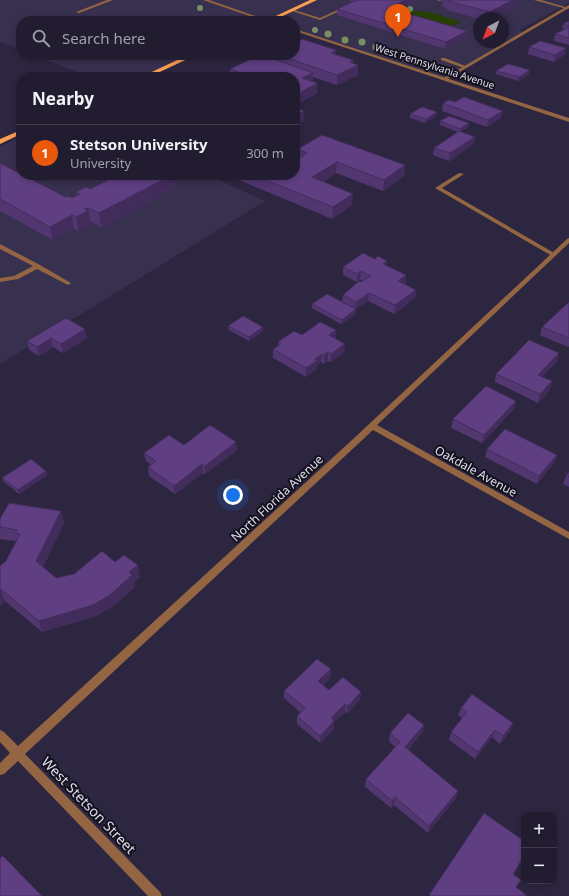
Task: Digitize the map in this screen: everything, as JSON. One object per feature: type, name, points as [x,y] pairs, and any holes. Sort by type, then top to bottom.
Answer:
[{"type":"main road","points":[[279,16],[314,0]]},
{"type":"main road","points":[[155,72],[182,60]]},
{"type":"main road","points":[[0,142],[16,134]]},
{"type":"street","points":[[78,12],[111,0]]},
{"type":"street","points":[[205,0],[253,16]]},
{"type":"street","points":[[292,10],[320,19],[362,0]]},
{"type":"street","points":[[536,0],[568,7]]},
{"type":"street","points":[[444,79],[568,7]]},
{"type":"street","name":"West Pennsylvania Avenue","points":[[300,32],[569,120]]},
{"type":"street","points":[[443,59],[466,66]]},
{"type":"street","points":[[461,174],[438,188],[554,255]]},
{"type":"street","name":"North Florida Avenue","points":[[0,770],[372,426],[569,240]]},
{"type":"street","points":[[0,246],[68,283]]},
{"type":"street","points":[[0,280],[16,278],[38,266]]},
{"type":"street","name":"Oakdale Avenue","points":[[372,426],[569,536]]},
{"type":"street","name":"West Stetson Street","points":[[0,735],[156,896]]},
{"type":"shaded area","points":[[0,0],[569,0],[569,3],[519,30],[525,32],[509,41],[509,12],[473,12],[473,48],[497,48],[444,79],[300,32],[300,16],[16,16],[16,48],[0,42]]},
{"type":"shaded area","points":[[47,60],[182,60],[155,72],[77,72]]},
{"type":"shaded area","points":[[16,139],[16,180],[219,180],[265,201],[0,364],[0,147]]},
{"type":"green space","points":[[402,11],[430,12],[461,22],[451,26]]},
{"type":"building","points":[[357,0],[406,0],[389,8],[467,31],[446,42],[337,9]]},
{"type":"building","points":[[449,0],[513,0],[490,12],[448,1]]},
{"type":"building","points":[[569,21],[569,26],[563,24]]},
{"type":"building","points":[[569,28],[569,38],[555,34]]},
{"type":"building","points":[[302,39],[336,50],[331,53],[353,60],[350,62],[358,65],[337,75],[293,60],[300,60],[300,40]]},
{"type":"building","points":[[540,41],[566,48],[555,55],[529,47]]},
{"type":"building","points":[[249,60],[276,60],[313,73],[302,78],[317,83],[300,93],[300,72],[239,72],[230,69]]},
{"type":"building","points":[[508,64],[530,70],[519,77],[496,71]]},
{"type":"building","points":[[464,97],[503,111],[488,120],[443,103],[449,100],[455,102]]},
{"type":"building","points":[[422,107],[437,112],[426,119],[410,114]]},
{"type":"building","points":[[449,116],[469,123],[460,129],[440,121]]},
{"type":"building","points":[[459,131],[475,137],[450,153],[434,148]]},
{"type":"building","points":[[322,135],[405,165],[384,180],[337,162],[312,177],[353,194],[333,207],[266,180],[300,180],[300,157],[307,153],[300,150],[300,148]]},
{"type":"building","points":[[0,163],[16,171],[16,180],[33,180],[66,197],[69,196],[72,198],[80,194],[76,192],[86,187],[90,189],[108,180],[162,180],[99,213],[88,208],[84,209],[88,211],[76,217],[72,215],[50,227],[0,199]]},
{"type":"building","points":[[363,253],[375,259],[378,256],[387,261],[383,264],[406,275],[398,281],[416,290],[395,305],[369,293],[356,302],[343,295],[359,281],[361,282],[371,276],[361,271],[357,274],[343,267]]},
{"type":"building","points":[[327,294],[356,309],[342,320],[312,304]]},
{"type":"building","points":[[569,302],[569,338],[542,327]]},
{"type":"building","points":[[243,316],[263,327],[249,337],[228,326]]},
{"type":"building","points":[[66,318],[85,329],[61,344],[51,338],[37,347],[27,341]]},
{"type":"building","points":[[320,322],[336,330],[329,335],[345,344],[331,354],[328,352],[324,355],[322,354],[315,359],[318,360],[306,368],[273,349],[281,344],[278,342],[294,331],[302,335]]},
{"type":"building","points":[[529,340],[559,353],[538,375],[552,381],[540,394],[496,374]]},
{"type":"building","points":[[486,386],[516,401],[484,435],[453,419]]},
{"type":"building","points":[[210,425],[236,442],[205,466],[202,464],[174,486],[148,467],[156,461],[144,453],[169,435],[184,445]]},
{"type":"building","points":[[505,429],[557,455],[539,476],[487,449]]},
{"type":"building","points":[[31,459],[46,471],[18,490],[2,478]]},
{"type":"building","points":[[9,503],[61,511],[36,561],[56,578],[74,574],[102,551],[115,562],[124,555],[138,565],[129,572],[132,575],[110,595],[93,605],[39,621],[1,589],[0,590],[0,566],[6,561],[20,534],[15,533],[17,530],[0,527],[0,519]]},
{"type":"building","points":[[317,659],[331,669],[318,681],[329,690],[343,677],[361,692],[348,706],[345,704],[331,718],[334,721],[320,736],[297,716],[305,708],[284,691]]},
{"type":"building","points":[[472,694],[513,723],[503,736],[495,730],[478,752],[451,732],[467,712],[461,708]]},
{"type":"building","points":[[408,713],[424,725],[405,747],[458,791],[429,826],[395,797],[392,801],[366,779],[400,742],[390,733]]},
{"type":"building","points":[[484,813],[521,839],[521,861],[513,874],[521,880],[516,887],[527,896],[429,895]]},
{"type":"building","points":[[3,856],[42,896],[0,896],[0,858]]},
{"type":"place","name":"Stetson University","points":[[398,37]]}]
